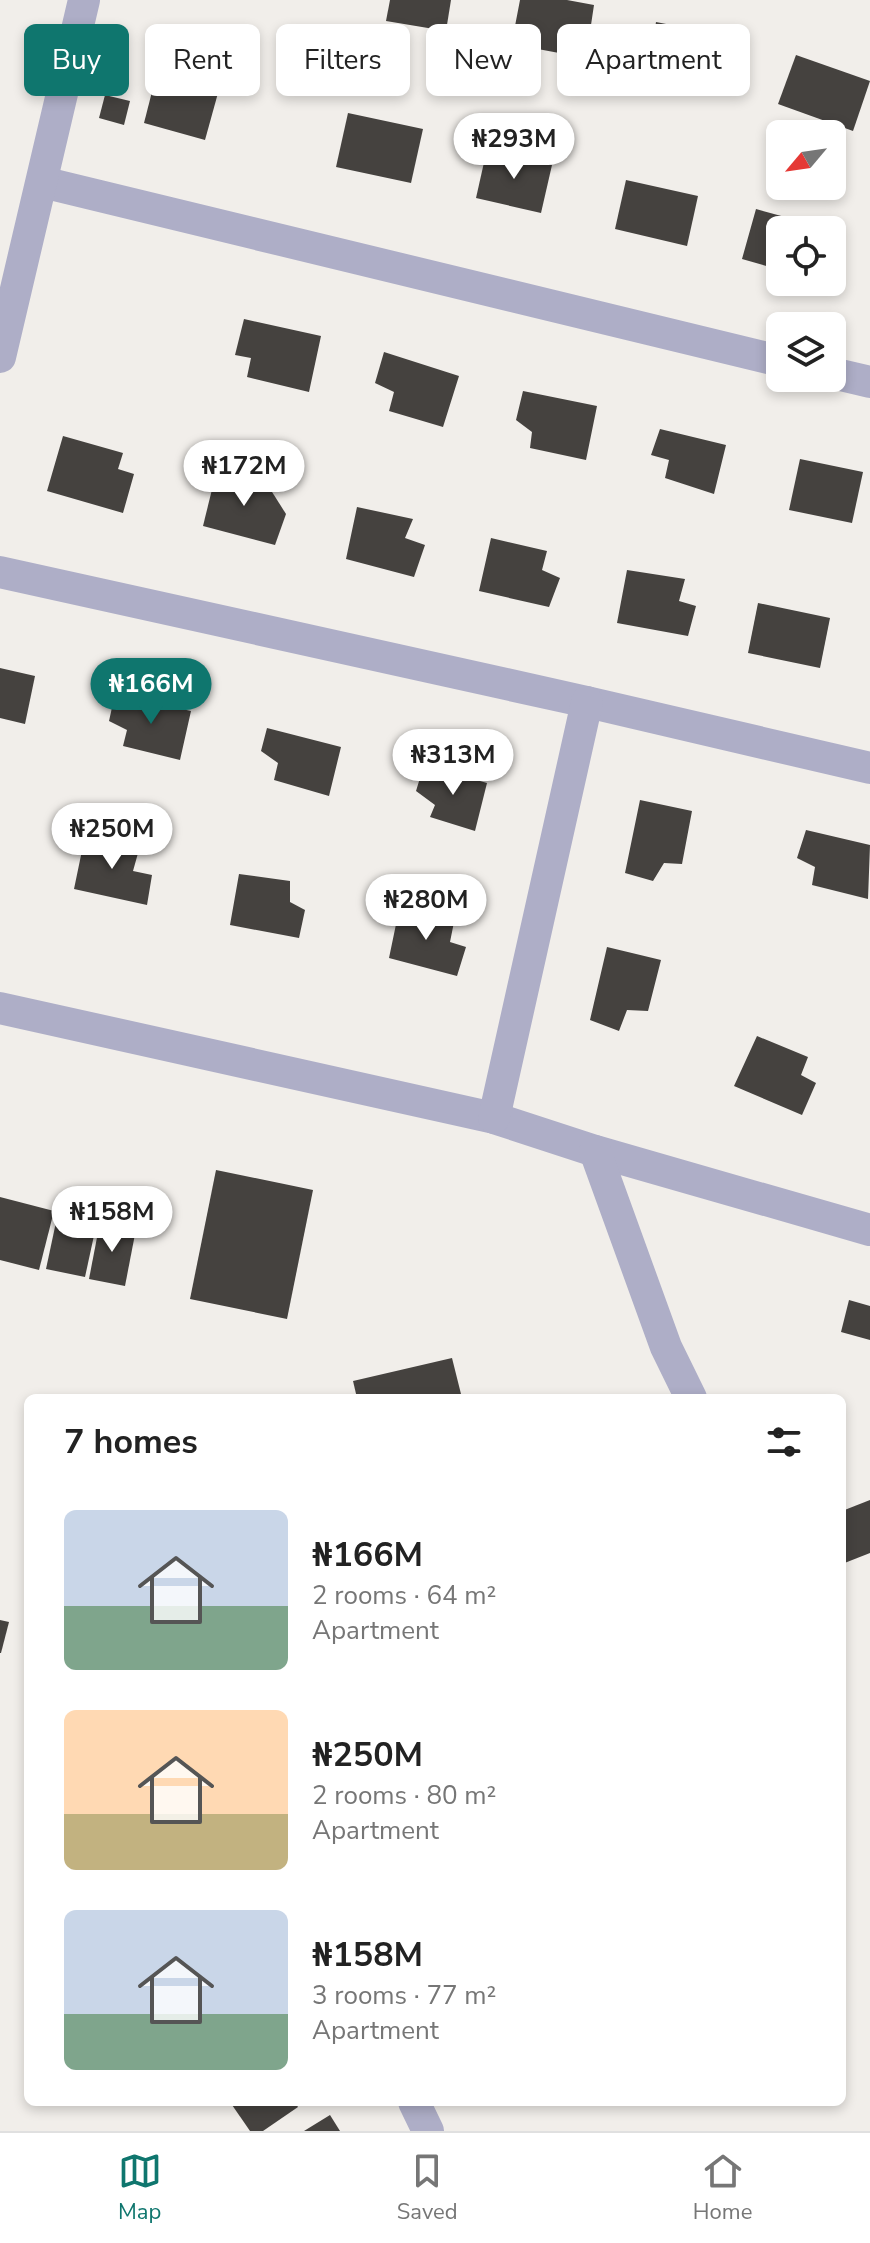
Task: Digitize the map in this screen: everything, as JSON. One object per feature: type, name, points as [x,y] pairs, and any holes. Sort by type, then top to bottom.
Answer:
[{"type":"street","points":[[0,357],[84,0]]},
{"type":"street","points":[[42,182],[766,358]]},
{"type":"street","points":[[846,376],[870,382]]},
{"type":"street","points":[[0,572],[870,768]]},
{"type":"street","points":[[494,1118],[587,702]]},
{"type":"street","points":[[0,1008],[494,1118],[595,1151],[870,1230]]},
{"type":"street","points":[[595,1151],[666,1347],[689,1394]]},
{"type":"street","points":[[416,2106],[428,2131]]},
{"type":"building","points":[[390,0],[451,0],[447,24],[426,24],[426,28],[386,21]]},
{"type":"building","points":[[520,0],[567,0],[594,5],[591,24],[557,24],[557,53],[541,50],[541,24],[515,24]]},
{"type":"building","points":[[796,55],[870,81],[853,131],[846,128],[846,120],[822,120],[778,104]]},
{"type":"building","points":[[105,96],[130,101],[124,125],[99,118]]},
{"type":"building","points":[[151,96],[217,96],[205,140],[144,123]]},
{"type":"building","points":[[348,113],[423,129],[411,183],[336,167]]},
{"type":"building","points":[[487,149],[552,165],[541,213],[476,198]]},
{"type":"building","points":[[626,180],[698,196],[687,246],[615,229]]},
{"type":"building","points":[[756,209],[782,216],[766,216],[766,266],[742,259]]},
{"type":"building","points":[[244,319],[321,336],[309,392],[247,377],[251,358],[235,355]]},
{"type":"building","points":[[384,352],[459,376],[443,427],[389,411],[394,392],[375,383]]},
{"type":"building","points":[[523,391],[597,406],[586,460],[530,448],[532,432],[516,420]]},
{"type":"building","points":[[660,429],[726,445],[714,494],[665,478],[669,460],[651,455]]},
{"type":"building","points":[[63,436],[123,453],[118,469],[134,474],[123,513],[47,491]]},
{"type":"building","points":[[800,459],[863,472],[852,523],[789,510]]},
{"type":"building","points":[[217,469],[267,484],[286,514],[275,545],[203,526]]},
{"type":"building","points":[[357,507],[413,519],[405,538],[425,545],[414,577],[346,559]]},
{"type":"building","points":[[491,538],[547,551],[542,570],[560,578],[549,607],[479,591]]},
{"type":"building","points":[[627,570],[685,579],[679,601],[696,606],[688,636],[617,623]]},
{"type":"building","points":[[758,603],[830,618],[820,668],[748,653]]},
{"type":"building","points":[[0,668],[35,676],[25,724],[0,718]]},
{"type":"building","points":[[115,694],[191,711],[180,760],[123,746],[127,730],[109,721]]},
{"type":"building","points":[[267,728],[341,747],[329,796],[274,780],[278,763],[261,751]]},
{"type":"building","points":[[424,765],[487,783],[475,831],[430,817],[435,805],[416,791]]},
{"type":"building","points":[[640,800],[692,811],[682,864],[664,863],[653,881],[625,873]]},
{"type":"building","points":[[806,830],[870,845],[868,899],[812,885],[815,867],[797,858]]},
{"type":"building","points":[[85,836],[140,846],[133,871],[152,875],[147,905],[74,889]]},
{"type":"building","points":[[239,874],[290,881],[290,902],[305,910],[299,938],[230,925]]},
{"type":"building","points":[[400,905],[454,922],[450,942],[466,947],[457,976],[389,958]]},
{"type":"building","points":[[607,947],[661,960],[648,1011],[627,1010],[619,1031],[590,1020]]},
{"type":"building","points":[[757,1036],[808,1057],[801,1075],[816,1083],[802,1115],[734,1086]]},
{"type":"building","points":[[216,1170],[313,1190],[287,1319],[190,1299]]},
{"type":"building","points":[[0,1197],[54,1211],[39,1270],[0,1260]]},
{"type":"building","points":[[59,1208],[98,1217],[85,1277],[46,1269]]},
{"type":"building","points":[[100,1222],[136,1229],[125,1286],[89,1279]]},
{"type":"building","points":[[849,1300],[870,1306],[870,1340],[841,1332]]},
{"type":"building","points":[[452,1358],[461,1394],[356,1394],[353,1381]]},
{"type":"building","points":[[870,1500],[870,1553],[846,1562],[846,1509]]},
{"type":"building","points":[[0,1620],[9,1622],[1,1653],[0,1653]]},
{"type":"building","points":[[233,2106],[298,2107],[263,2131],[250,2131]]},
{"type":"building","points":[[330,2115],[340,2131],[304,2131]]}]
